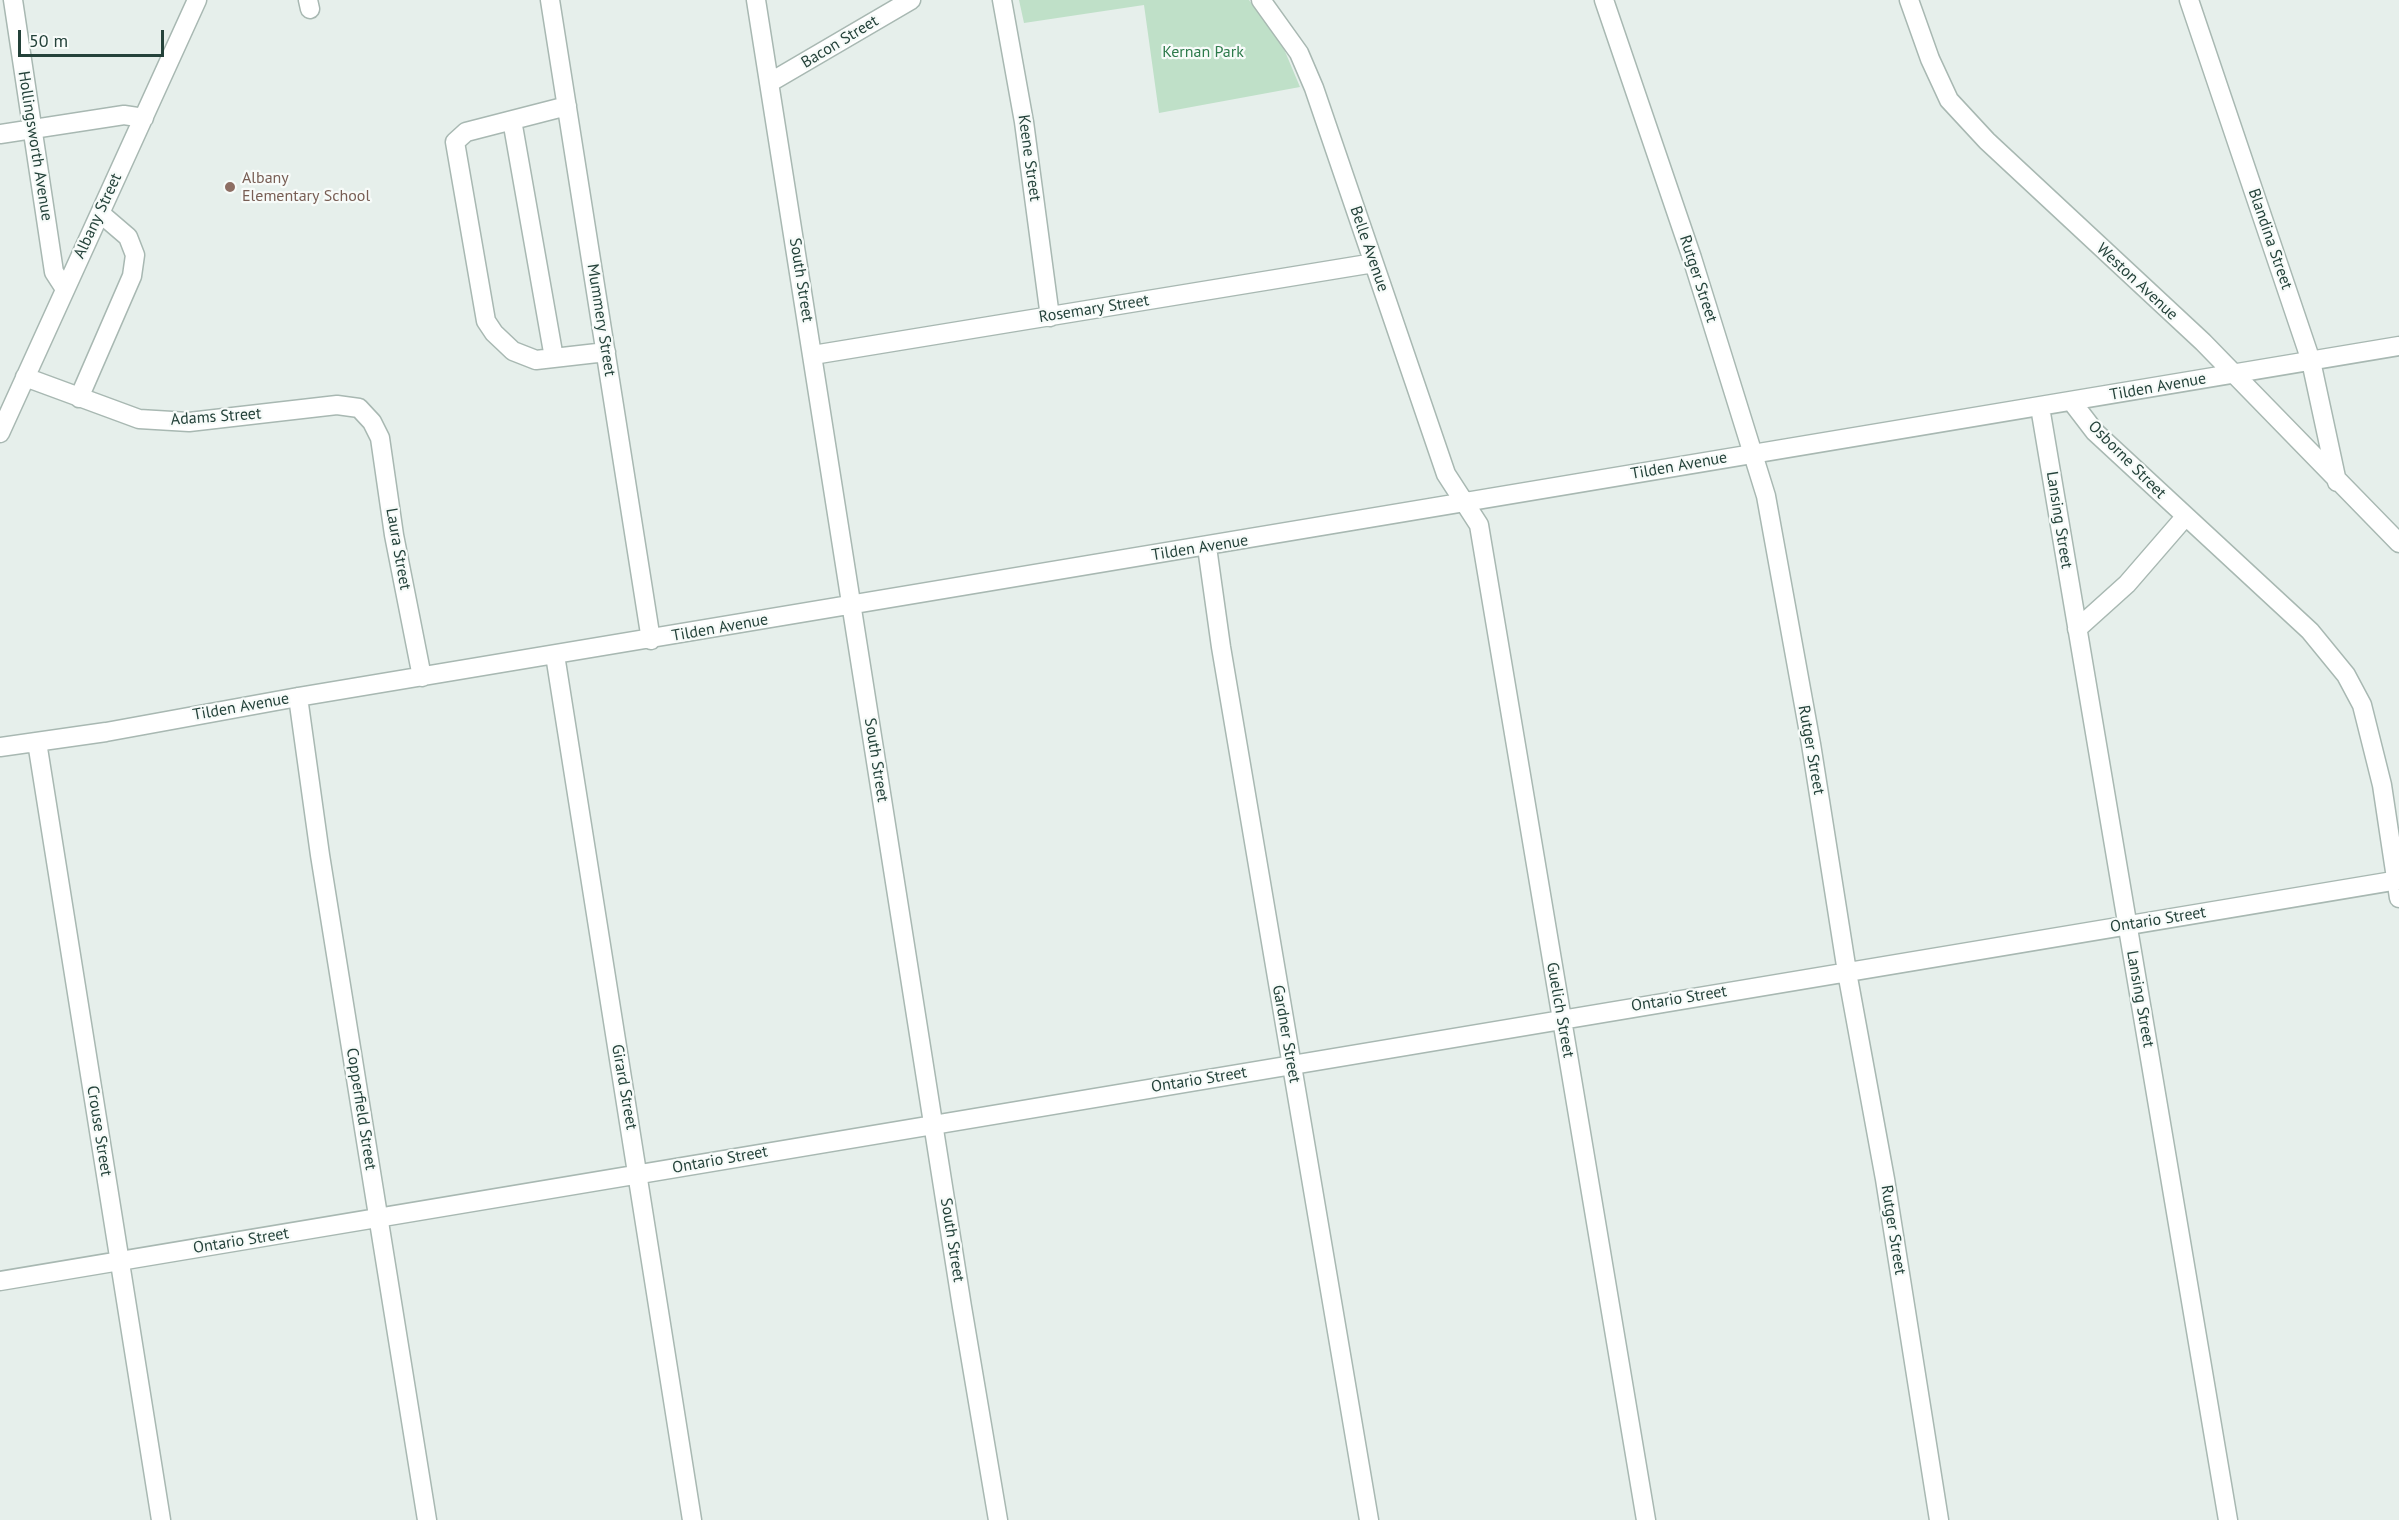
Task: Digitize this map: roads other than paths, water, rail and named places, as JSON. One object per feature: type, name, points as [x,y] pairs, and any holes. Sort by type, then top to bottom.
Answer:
[{"type":"street","name":"Hollingsworth Avenue","points":[[14,0],[54,272],[65,288]]},
{"type":"street","name":"Albany Street","points":[[0,433],[197,0]]},
{"type":"street","name":"Mummery Street","points":[[550,0],[651,640]]},
{"type":"street","name":"South Street","points":[[756,0],[962,1307],[998,1520]]},
{"type":"street","name":"Bacon Street","points":[[769,83],[911,0]]},
{"type":"street","name":"Keene Street","points":[[1002,0],[1024,122],[1050,317]]},
{"type":"street","name":"Belle Avenue","points":[[1261,0],[1299,53],[1314,88],[1446,474],[1466,503]]},
{"type":"street","name":"Rutger Street","points":[[1604,0],[1692,258],[1766,496],[1798,673],[1846,972],[1885,1179],[1939,1520]]},
{"type":"street","name":"Weston Avenue","points":[[1909,0],[1930,59],[1949,100],[1987,141],[2203,342],[2337,482],[2399,543]]},
{"type":"street","name":"Blandina Street","points":[[2189,0],[2312,361],[2337,482]]},
{"type":"street","points":[[567,106],[466,132],[455,142],[486,321],[494,333],[513,351],[536,360],[606,352]]},
{"type":"street","points":[[0,134],[124,115],[144,117]]},
{"type":"street","points":[[512,120],[554,358]]},
{"type":"street","points":[[79,398],[132,276],[135,255],[128,237],[100,213]]},
{"type":"street","name":"Rosemary Street","points":[[813,355],[1374,263]]},
{"type":"street","name":"Tilden Avenue","points":[[0,747],[106,732],[298,697],[651,640],[2399,346]]},
{"type":"street","name":"Adams Street","points":[[25,377],[139,419],[189,422],[337,405],[359,408],[372,422]]},
{"type":"street","name":"Osborne Street","points":[[2072,402],[2095,432],[2185,517]]},
{"type":"street","name":"Lansing Street","points":[[2040,407],[2228,1520]]},
{"type":"street","name":"Laura Street","points":[[372,422],[380,438],[394,535],[422,677]]},
{"type":"street","name":"Guelich Street","points":[[1466,503],[1479,525],[1647,1520]]},
{"type":"street","points":[[2077,628],[2127,584],[2185,517],[2310,631],[2354,687],[2362,705],[2382,785],[2398,886]]},
{"type":"street","name":"Gardner Street","points":[[1207,546],[1221,647],[1370,1520]]},
{"type":"street","name":"Girard Street","points":[[555,655],[692,1520]]},
{"type":"street","name":"Copperfield Street","points":[[298,697],[320,855],[427,1520]]},
{"type":"street","name":"Crouse Street","points":[[37,742],[161,1520]]},
{"type":"street","name":"Ontario Street","points":[[0,1281],[2126,925],[2398,886]]},
{"type":"place","name":"Albany Elementary School","points":[[230,187]]},
{"type":"park label","name":"Kernan Park","points":[[1203,52]]}]
